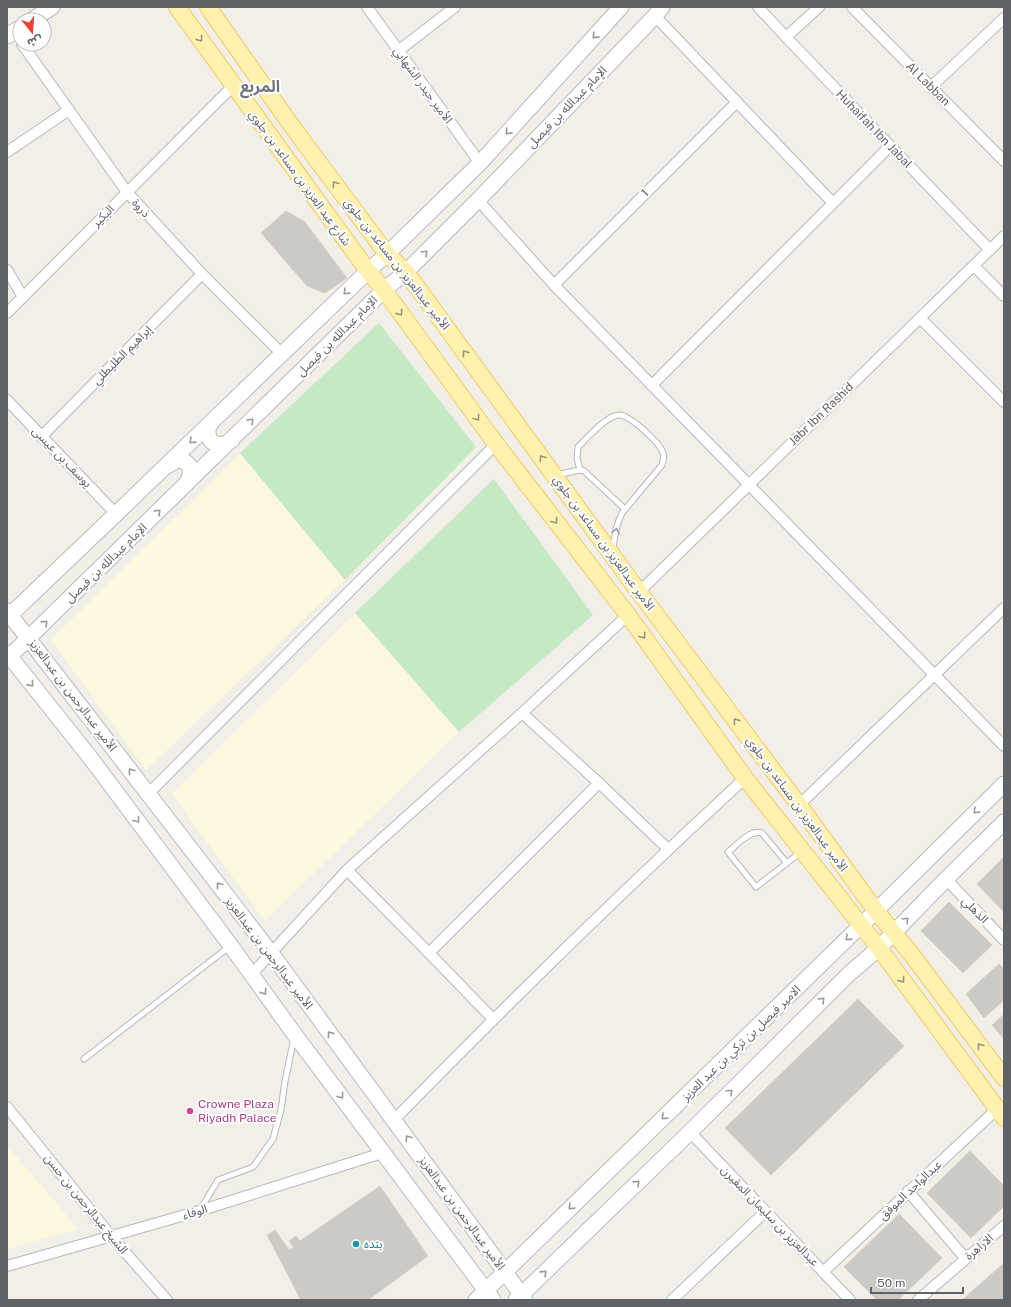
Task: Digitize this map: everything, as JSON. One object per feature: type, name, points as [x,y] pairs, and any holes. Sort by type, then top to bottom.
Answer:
[{"type":"main road","name":"شارع عبد العزيز بن مساعد بن جلوي","points":[[177,7],[368,271]]},
{"type":"main road","name":"الأمير عبدالعزيز بن مساعد بن جلوي","points":[[208,7],[291,125],[387,254],[406,272],[639,592],[799,805],[876,911],[1004,1078]]},
{"type":"main road","name":"الأمير عبدالعزيز بن مساعد بن جلوي","points":[[368,271],[384,290],[496,444],[628,615],[745,778],[801,851],[879,948],[1000,1114]]},
{"type":"street","name":"الأمير حيدر الشهابي","points":[[367,7],[480,163]]},
{"type":"street","points":[[398,51],[455,7]]},
{"type":"street","name":"الإمام عبدالله بن فيصل","points":[[8,615],[166,467],[480,163],[621,7]]},
{"type":"street","name":"Huhaifah Ibn Jabal","points":[[758,7],[990,250]]},
{"type":"street","points":[[786,38],[819,7]]},
{"type":"street","name":"Al Labban","points":[[852,7],[1004,161]]},
{"type":"street","name":"الإمام عبدالله بن فيصل","points":[[8,657],[384,290],[406,272],[478,200],[659,12]]},
{"type":"street","points":[[659,12],[737,102],[833,203]]},
{"type":"street","points":[[931,87],[1004,18]]},
{"type":"street","name":"ذروة","points":[[28,52],[127,192],[202,274],[282,354]]},
{"type":"street","name":"البكير","points":[[7,313],[234,86]]},
{"type":"street","name":"1","points":[[554,285],[737,102]]},
{"type":"street","points":[[7,152],[69,110]]},
{"type":"street","points":[[652,385],[890,146]]},
{"type":"street","points":[[478,200],[554,285],[1004,746]]},
{"type":"street","name":"Jabr Ibn Rashid","points":[[639,592],[1004,236]]},
{"type":"street","points":[[974,266],[1004,296]]},
{"type":"street","points":[[7,270],[23,297]]},
{"type":"street","name":"إبراهيم الطليطلي","points":[[41,437],[202,274]]},
{"type":"street","points":[[920,318],[1004,402]]},
{"type":"street","name":"يوسف بن عيسى","points":[[7,400],[116,514]]},
{"type":"street","points":[[211,423],[208,431],[208,436],[211,441],[222,445],[232,440]]},
{"type":"street","points":[[148,794],[496,444]]},
{"type":"street","points":[[166,467],[177,460],[187,463],[191,470],[191,475],[186,484]]},
{"type":"street","points":[[799,805],[1004,608]]},
{"type":"street","name":"الأمير عبدالرحمن بن عبدالعزيز","points":[[8,615],[29,638],[271,952],[505,1272],[520,1298]]},
{"type":"street","points":[[252,974],[347,870],[522,713],[628,615]]},
{"type":"street","name":"الأمير عبدالرحمن بن عبدالعزيز","points":[[8,657],[89,756],[252,974],[295,1036],[382,1153],[485,1297]]},
{"type":"street","points":[[522,713],[599,783],[668,849]]},
{"type":"street","points":[[394,1120],[493,1019],[668,849],[745,778]]},
{"type":"street","points":[[429,952],[599,783]]},
{"type":"street","name":"الامير فيصل بن تركي بن عبد العزيز","points":[[485,1297],[505,1272],[861,926],[1004,784]]},
{"type":"street","points":[[520,1298],[850,973],[879,948],[1004,822]]},
{"type":"street","points":[[347,870],[493,1019]]},
{"type":"street","name":"الذهلي","points":[[946,879],[1004,940]]},
{"type":"street","name":"الشيخ عبدالرحمن بن حسن","points":[[7,1107],[111,1236],[167,1300]]},
{"type":"street","name":"عبدالواحد الموفق","points":[[823,1272],[908,1192],[1000,1114]]},
{"type":"street","name":"عبدالعزيز بن سليمان المقيرن","points":[[690,1132],[850,1300]]},
{"type":"street","name":"الوفاء","points":[[7,1266],[199,1211],[382,1153]]},
{"type":"street","points":[[908,1192],[966,1258]]},
{"type":"street","points":[[672,1300],[765,1212]]},
{"type":"street","name":"الازاهرة","points":[[918,1300],[1004,1226]]},
{"type":"lane","points":[[580,470],[577,458],[578,447],[613,416],[620,415],[632,421],[659,445],[663,453],[664,458],[662,465],[625,509],[618,522],[615,532],[613,555]]},
{"type":"lane","points":[[554,475],[580,470],[586,472],[625,509]]},
{"type":"lane","points":[[786,862],[762,833],[757,832],[751,834],[728,852],[756,887],[801,851]]},
{"type":"lane","points":[[84,1059],[231,946]]},
{"type":"lane","points":[[199,1211],[218,1180],[253,1167],[273,1139],[281,1110],[285,1081],[295,1036]]},
{"type":"shaded area","points":[[240,453],[345,580],[146,770],[51,640]]},
{"type":"shaded area","points":[[355,613],[459,732],[265,921],[172,794]]},
{"type":"shaded area","points":[[7,1145],[78,1229],[7,1249]]},
{"type":"green space","points":[[379,323],[476,447],[345,580],[240,453]]},
{"type":"green space","points":[[494,479],[593,615],[459,732],[355,613]]},
{"type":"building","points":[[286,211],[305,222],[347,278],[325,293],[307,286],[261,233]]},
{"type":"building","points":[[1004,857],[1004,912],[977,884]]},
{"type":"building","points":[[949,902],[992,945],[963,973],[921,931]]},
{"type":"building","points":[[999,964],[1004,969],[1004,1000],[984,1018],[966,994]]},
{"type":"building","points":[[858,999],[904,1046],[771,1175],[725,1128]]},
{"type":"building","points":[[1004,1014],[1004,1039],[992,1025]]},
{"type":"building","points":[[970,1151],[1004,1186],[1004,1206],[971,1238],[927,1193]]},
{"type":"building","name":"بنده","points":[[380,1186],[428,1256],[368,1300],[301,1300],[267,1235],[275,1230],[289,1250],[294,1247],[289,1241],[296,1236],[300,1241]]},
{"type":"building","points":[[899,1214],[942,1258],[898,1300],[877,1300],[844,1267]]},
{"type":"building","points":[[1004,1263],[1004,1300],[962,1300]]},
{"type":"place","name":"Crowne Plaza Riyadh Palace","points":[[190,1111]]},
{"type":"place","name":"بنده","points":[[356,1244]]},
{"type":"district","name":"المربع","points":[[260,86]]}]
